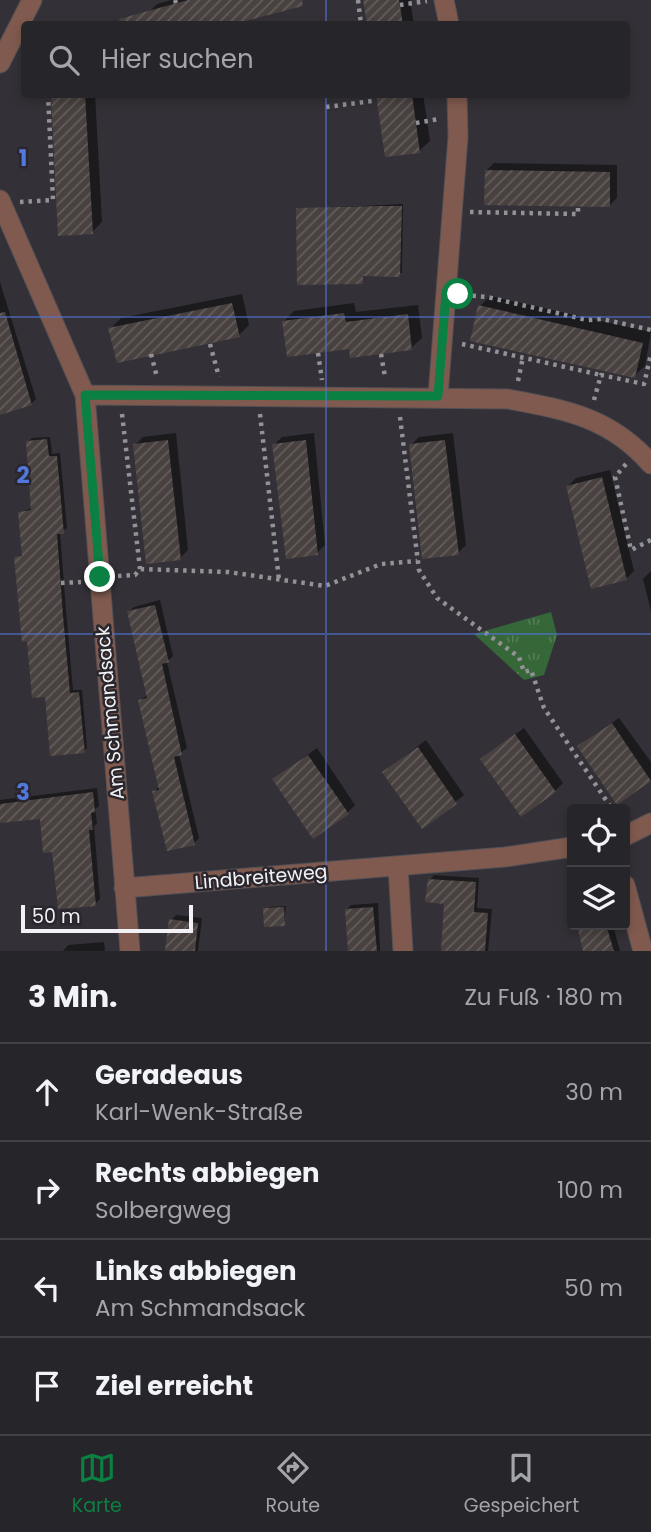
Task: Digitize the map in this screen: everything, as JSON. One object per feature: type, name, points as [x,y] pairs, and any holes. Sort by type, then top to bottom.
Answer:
[{"type":"street","points":[[21,21],[32,0]]},
{"type":"street","points":[[444,0],[448,21]]},
{"type":"street","points":[[0,63],[21,22]]},
{"type":"street","points":[[438,396],[458,137],[457,98]]},
{"type":"street","name":"Am Schmandsack","points":[[9,201],[85,395],[94,579],[130,951]]},
{"type":"street","points":[[85,395],[438,396],[508,399],[569,410],[608,426],[651,464]]},
{"type":"street","points":[[630,834],[651,823]]},
{"type":"street","name":"Lindbreiteweg","points":[[124,888],[505,857],[567,848]]},
{"type":"street","points":[[398,866],[403,951]]},
{"type":"street","points":[[630,903],[643,951]]},
{"type":"path","points":[[358,0],[362,21]]},
{"type":"path","points":[[400,5],[435,0]]},
{"type":"path","points":[[9,201],[54,200],[48,98]]},
{"type":"path","points":[[326,107],[372,101],[372,98]]},
{"type":"path","points":[[416,123],[447,118]]},
{"type":"path","points":[[515,206],[516,213]]},
{"type":"path","points":[[452,212],[578,214],[578,207]]},
{"type":"path","points":[[446,292],[487,297],[587,320],[602,319],[651,330]]},
{"type":"path","points":[[454,342],[644,384],[651,354]]},
{"type":"path","points":[[210,344],[219,380]]},
{"type":"path","points":[[318,353],[322,381]]},
{"type":"path","points":[[151,354],[157,379]]},
{"type":"path","points":[[381,354],[386,381]]},
{"type":"path","points":[[517,383],[523,358]]},
{"type":"path","points":[[594,403],[601,375]]},
{"type":"path","points":[[61,583],[135,575],[140,569],[121,407]]},
{"type":"path","points":[[260,409],[279,580]]},
{"type":"path","points":[[399,410],[419,570],[437,598],[519,657],[524,672],[531,670],[544,708],[609,804]]},
{"type":"path","points":[[628,461],[615,477],[631,550],[651,540]]},
{"type":"path","points":[[140,569],[228,572],[325,586],[382,564],[416,561]]},
{"type":"green space","points":[[551,612],[557,635],[544,675],[524,680],[474,634]]},
{"type":"building","points":[[188,0],[302,0],[303,6],[246,21],[119,19]]},
{"type":"building","points":[[363,0],[399,0],[402,21],[366,21]]},
{"type":"building","points":[[51,98],[85,98],[93,234],[58,236]]},
{"type":"building","points":[[377,98],[413,98],[420,153],[385,157]]},
{"type":"building","points":[[485,170],[610,172],[610,207],[484,205]]},
{"type":"building","points":[[402,206],[400,277],[363,276],[363,284],[297,285],[296,208]]},
{"type":"building","points":[[232,303],[240,337],[117,363],[108,328]]},
{"type":"building","points":[[478,305],[643,343],[635,378],[470,341]]},
{"type":"building","points":[[5,312],[32,405],[0,415],[0,313]]},
{"type":"building","points":[[344,313],[346,322],[408,314],[412,350],[350,358],[349,349],[287,357],[282,321]]},
{"type":"building","points":[[47,439],[49,456],[57,456],[64,534],[57,534],[70,693],[79,692],[85,753],[50,756],[45,697],[32,698],[27,641],[22,642],[14,557],[22,556],[18,512],[31,510],[26,441]]},
{"type":"building","points":[[168,440],[181,560],[146,564],[133,444]]},
{"type":"building","points":[[306,440],[318,555],[286,559],[272,444]]},
{"type":"building","points":[[445,440],[459,555],[422,559],[409,444]]},
{"type":"building","points":[[602,477],[627,580],[591,589],[566,486]]},
{"type":"building","points":[[155,605],[169,662],[162,664],[182,755],[174,757],[195,845],[167,851],[152,791],[159,790],[138,700],[147,698],[127,611]]},
{"type":"building","points":[[612,723],[651,781],[616,804],[577,746]]},
{"type":"building","points":[[515,734],[556,792],[521,817],[480,759]]},
{"type":"building","points":[[418,747],[457,804],[422,829],[382,772]]},
{"type":"building","points":[[308,755],[349,814],[313,839],[272,779]]},
{"type":"building","points":[[93,792],[95,812],[91,813],[93,830],[89,830],[96,906],[58,909],[52,852],[43,853],[40,819],[0,823],[0,804]]},
{"type":"building","points":[[428,879],[476,882],[474,912],[488,913],[485,951],[441,951],[444,904],[425,902]]},
{"type":"building","points":[[284,907],[285,926],[264,927],[263,908]]},
{"type":"building","points":[[373,907],[377,951],[348,951],[345,909]]},
{"type":"building","points":[[169,919],[198,923],[195,951],[165,951]]},
{"type":"building","points":[[578,930],[608,930],[614,951],[583,951]]},
{"type":"route","points":[[100,577],[85,395],[438,396],[446,292],[458,294]]}]
